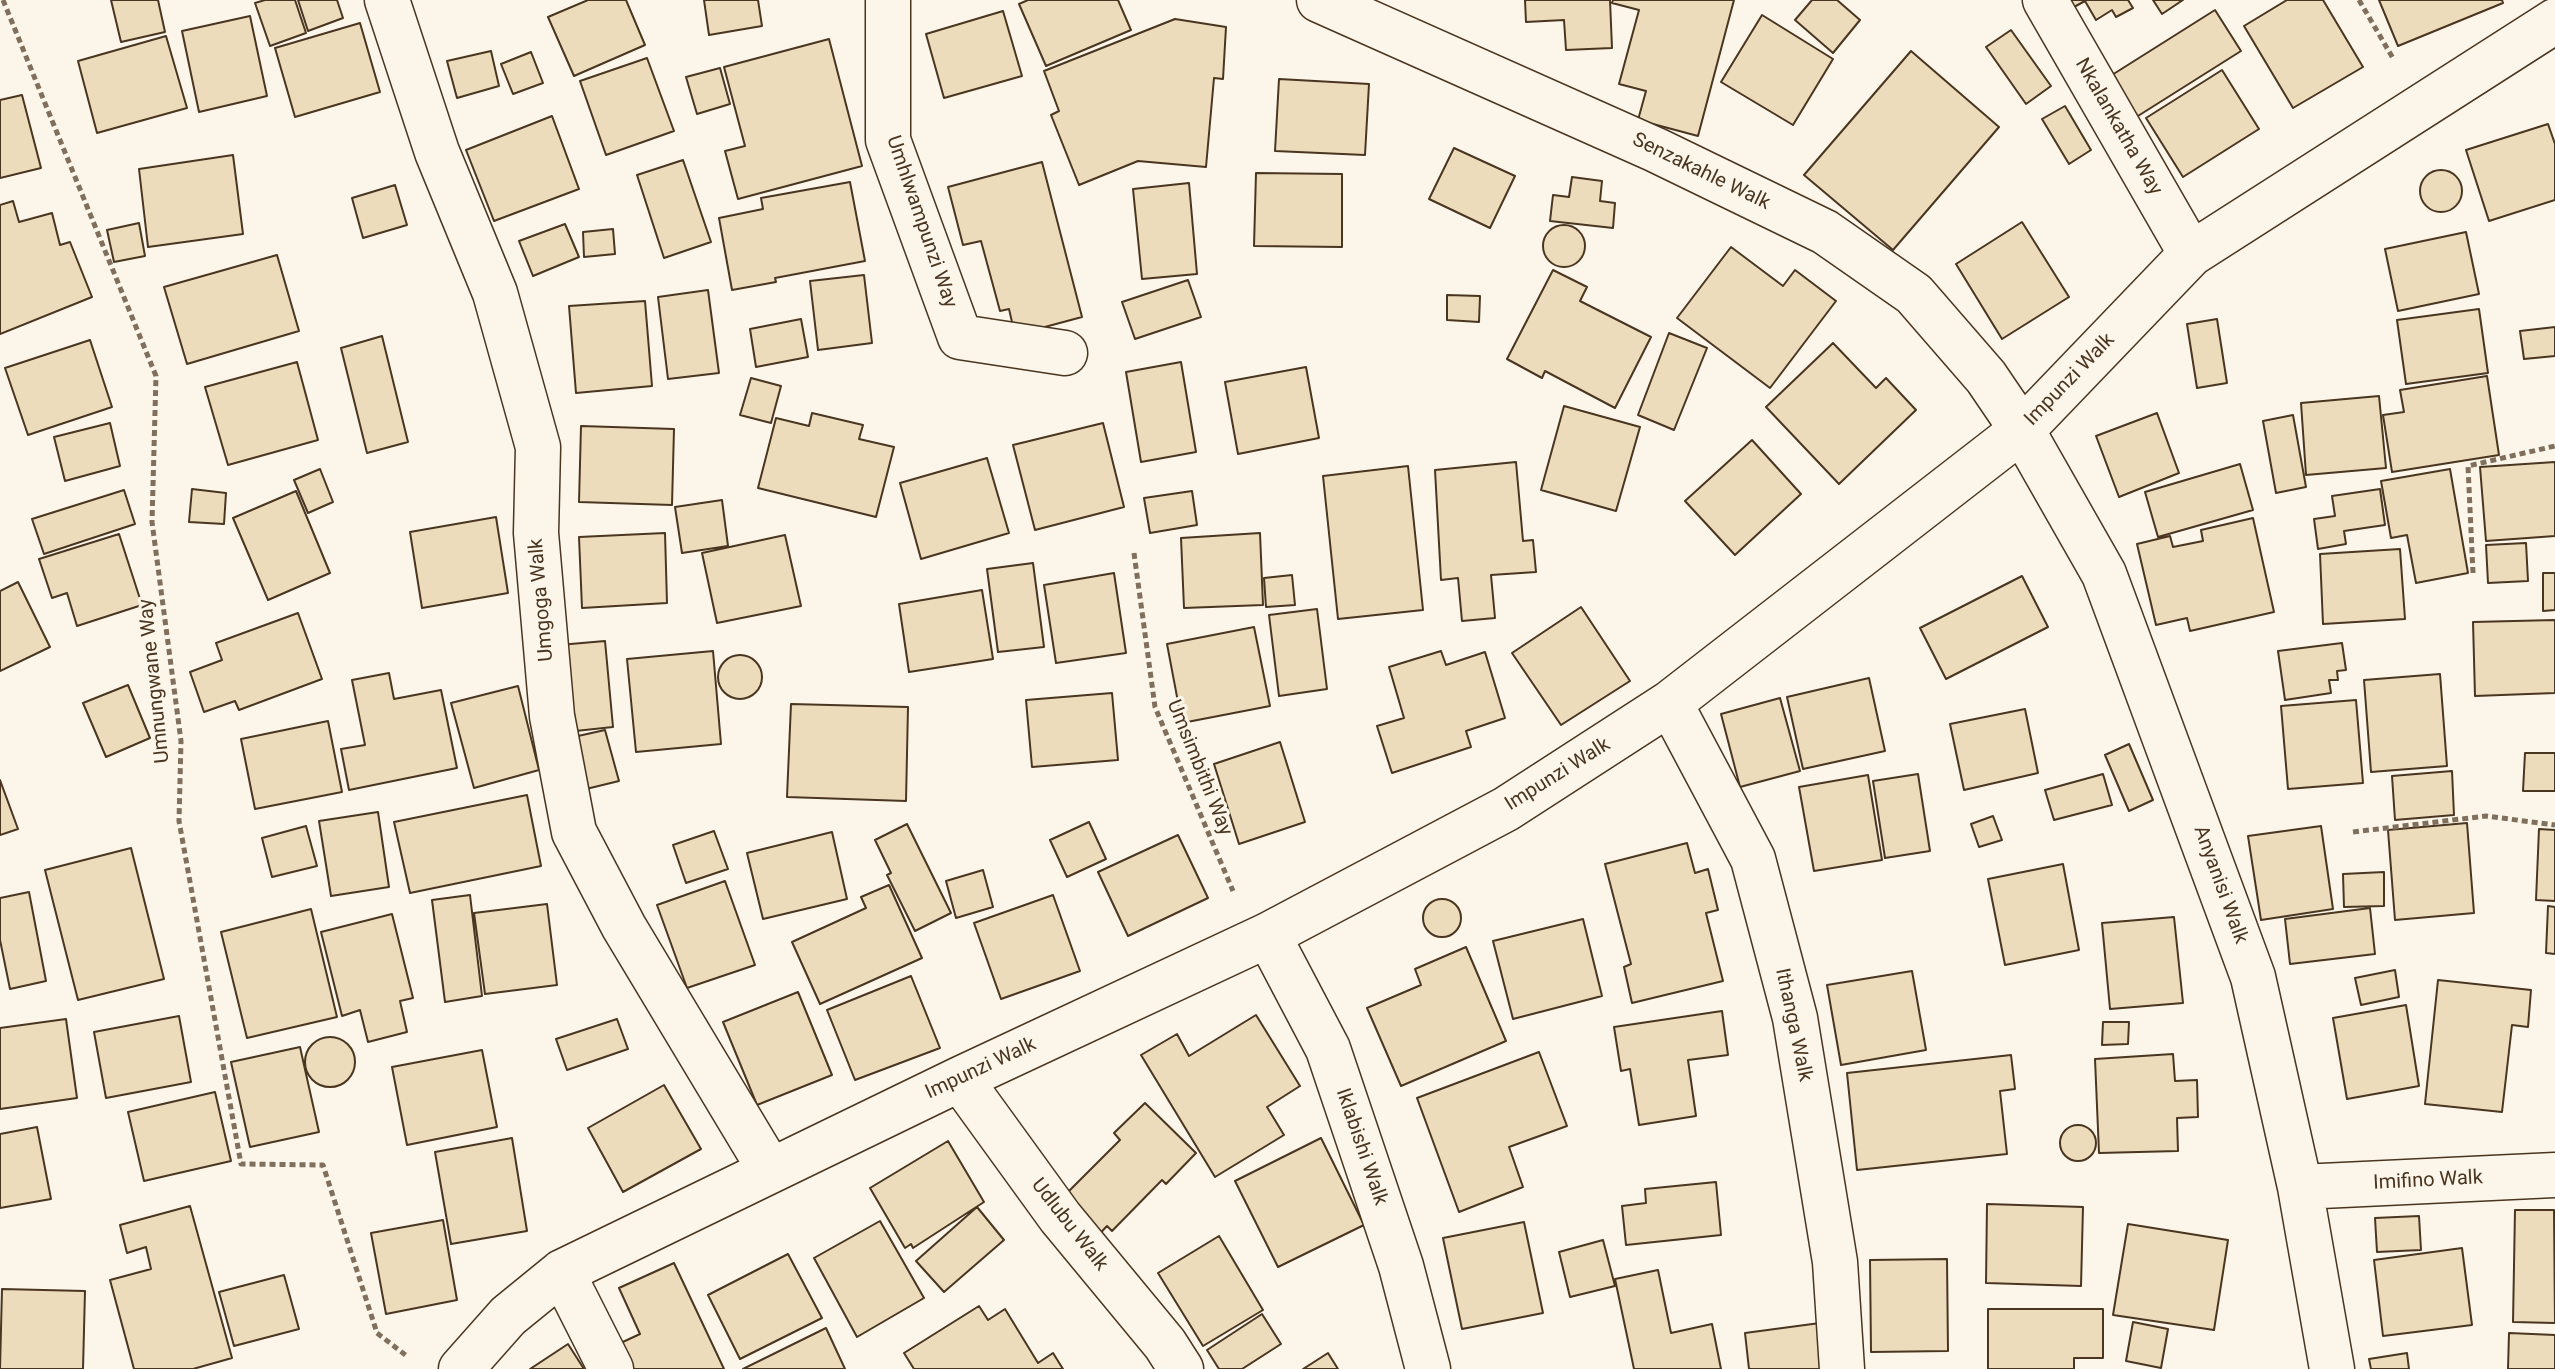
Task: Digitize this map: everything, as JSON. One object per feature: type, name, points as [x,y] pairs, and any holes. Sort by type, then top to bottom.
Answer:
[{"type":"street","name":"Umgoga Walk","points":[[387,0],[395,34],[437,152],[495,293],[538,447],[536,533],[552,716],[574,832],[624,927],[770,1170]]},
{"type":"street","name":"Umhlwampunzi Way","points":[[888,0],[888,140],[960,337],[1065,353]]},
{"type":"street","name":"Senzakahle Walk","points":[[1319,0],[1656,150],[1825,232],[1914,294],[1986,377],[2022,430]]},
{"type":"street","name":"Nkalankatha Way","points":[[2045,0],[2191,254]]},
{"type":"street","name":"Impunzi Walk","points":[[461,1369],[508,1316],[562,1272],[960,1079],[1261,938],[1506,809],[1670,703],[2022,430],[2191,254],[2555,21]]},
{"type":"street","name":"Anyanisi Walk","points":[[2022,430],[2104,574],[2253,977],[2300,1187],[2332,1369]]},
{"type":"street","name":"Ithanga Walk","points":[[1670,703],[1753,859],[1795,1018],[1835,1262],[1842,1369]]},
{"type":"street","name":"Iklabishi Walk","points":[[1261,938],[1328,1049],[1401,1266],[1428,1369]]},
{"type":"street","name":"Udlubu Walk","points":[[960,1079],[1060,1217],[1165,1344],[1181,1369]]},
{"type":"street","name":"Imifino Walk","points":[[2300,1187],[2555,1175]]},
{"type":"street","points":[[562,1272],[611,1369]]},
{"type":"path","name":"Umnungwane Way","points":[[3,0],[156,376],[152,522],[181,741],[179,821],[241,1164],[323,1165],[377,1333],[411,1360]]},
{"type":"path","points":[[2359,0],[2421,105]]},
{"type":"path","points":[[2473,573],[2468,466],[2555,446]]},
{"type":"path","name":"Umsimbithi Way","points":[[1134,553],[1155,707],[1261,938]]},
{"type":"path","points":[[2353,832],[2486,816],[2555,825]]},
{"type":"building","points":[[111,0],[158,0],[165,32],[121,42]]},
{"type":"building","points":[[295,0],[306,33],[270,46],[255,3]]},
{"type":"building","points":[[298,0],[337,0],[343,18],[308,31]]},
{"type":"building","points":[[588,0],[626,0],[645,45],[574,76],[548,17]]},
{"type":"building","points":[[704,0],[758,0],[762,26],[709,35]]},
{"type":"building","points":[[1028,0],[1118,0],[1131,30],[1046,66],[1019,4]]},
{"type":"building","points":[[1525,0],[1610,0],[1612,48],[1566,50],[1564,20],[1526,22]]},
{"type":"building","points":[[1613,0],[1734,0],[1698,136],[1638,120],[1646,91],[1619,84],[1639,10],[1612,3]]},
{"type":"building","points":[[1812,0],[1837,0],[1860,20],[1833,53],[1795,20]]},
{"type":"building","points":[[2070,0],[2128,0],[2133,8],[2116,17],[2112,10],[2096,20],[2085,1],[2074,7]]},
{"type":"building","points":[[2153,0],[2183,0],[2162,14]]},
{"type":"building","points":[[2287,0],[2323,0],[2363,67],[2293,108],[2244,26]]},
{"type":"building","points":[[2379,0],[2502,0],[2503,3],[2398,46]]},
{"type":"building","points":[[2215,10],[2241,51],[2130,121],[2104,80]]},
{"type":"building","points":[[1003,11],[1022,76],[944,98],[926,34]]},
{"type":"building","points":[[1762,15],[1833,59],[1793,125],[1721,82]]},
{"type":"building","points":[[250,16],[267,96],[199,112],[182,31]]},
{"type":"building","points":[[1175,19],[1226,27],[1223,79],[1214,78],[1206,167],[1138,161],[1079,185],[1051,115],[1059,111],[1044,71]]},
{"type":"building","points":[[360,23],[380,92],[295,117],[275,48]]},
{"type":"building","points":[[2011,30],[2051,86],[2026,104],[1986,47]]},
{"type":"building","points":[[166,36],[187,108],[97,133],[78,61]]},
{"type":"building","points":[[829,39],[862,166],[738,199],[725,151],[745,146],[724,67]]},
{"type":"building","points":[[491,51],[499,86],[457,98],[447,61]]},
{"type":"building","points":[[1911,51],[1999,127],[1893,250],[1804,175]]},
{"type":"building","points":[[531,52],[543,83],[513,94],[501,64]]},
{"type":"building","points":[[647,58],[674,131],[606,155],[580,81]]},
{"type":"building","points":[[720,68],[730,104],[697,114],[686,77]]},
{"type":"building","points":[[2222,70],[2259,129],[2183,177],[2146,118]]},
{"type":"building","points":[[1279,79],[1369,84],[1365,155],[1275,151]]},
{"type":"building","points":[[22,95],[41,168],[0,178],[0,100]]},
{"type":"building","points":[[2065,106],[2091,150],[2069,164],[2042,119]]},
{"type":"building","points":[[552,116],[579,189],[494,221],[466,150]]},
{"type":"building","points":[[2548,124],[2555,144],[2555,200],[2489,221],[2466,150]]},
{"type":"building","points":[[1454,148],[1515,176],[1490,228],[1429,199]]},
{"type":"building","points":[[233,155],[243,234],[148,247],[139,169]]},
{"type":"building","points":[[683,160],[711,242],[664,258],[637,175]]},
{"type":"building","points":[[1042,162],[1082,317],[1015,335],[1009,309],[1000,311],[981,241],[963,245],[948,187]]},
{"type":"building","points":[[2441,170],[2456,176],[2462,191],[2456,206],[2441,212],[2426,206],[2420,191],[2426,176]]},
{"type":"building","points":[[1256,173],[1342,174],[1342,247],[1254,246]]},
{"type":"building","points":[[1572,177],[1602,181],[1600,201],[1615,203],[1613,228],[1550,221],[1553,195],[1569,197]]},
{"type":"building","points":[[850,182],[865,261],[775,278],[776,282],[732,290],[719,218],[763,209],[761,198]]},
{"type":"building","points":[[1189,183],[1197,274],[1142,279],[1133,189]]},
{"type":"building","points":[[395,185],[407,225],[363,238],[352,198]]},
{"type":"building","points":[[13,201],[19,222],[52,213],[60,245],[70,242],[92,297],[0,334],[0,205]]},
{"type":"building","points":[[2022,222],[2069,297],[2002,339],[1956,264]]},
{"type":"building","points":[[139,223],[145,256],[114,262],[107,230]]},
{"type":"building","points":[[565,224],[579,257],[533,276],[519,241]]},
{"type":"building","points":[[1564,225],[1579,231],[1585,246],[1579,261],[1564,267],[1549,261],[1543,246],[1549,231]]},
{"type":"building","points":[[613,229],[615,254],[584,257],[583,232]]},
{"type":"building","points":[[2466,232],[2479,294],[2398,311],[2385,249]]},
{"type":"building","points":[[1731,247],[1783,286],[1795,270],[1836,301],[1770,388],[1677,318]]},
{"type":"building","points":[[277,255],[299,331],[187,364],[164,287]]},
{"type":"building","points":[[1553,270],[1587,287],[1580,301],[1651,337],[1615,408],[1545,371],[1542,378],[1507,359]]},
{"type":"building","points":[[864,275],[872,343],[818,350],[810,281]]},
{"type":"building","points":[[1188,280],[1201,317],[1135,339],[1122,302]]},
{"type":"building","points":[[708,290],[719,373],[668,379],[658,297]]},
{"type":"building","points":[[1447,295],[1480,296],[1479,322],[1447,320]]},
{"type":"building","points":[[645,301],[652,386],[576,393],[569,306]]},
{"type":"building","points":[[2479,309],[2488,373],[2406,384],[2397,320]]},
{"type":"building","points":[[801,319],[808,357],[756,367],[750,329]]},
{"type":"building","points":[[2217,319],[2227,383],[2197,388],[2187,324]]},
{"type":"building","points":[[2555,327],[2555,356],[2524,359],[2520,331]]},
{"type":"building","points":[[1669,333],[1707,348],[1674,430],[1638,415]]},
{"type":"building","points":[[382,336],[408,442],[367,453],[341,348]]},
{"type":"building","points":[[90,340],[112,407],[28,435],[5,368]]},
{"type":"building","points":[[1833,343],[1876,388],[1886,378],[1916,410],[1839,484],[1766,407]]},
{"type":"building","points":[[297,362],[318,440],[228,465],[205,387]]},
{"type":"building","points":[[1181,362],[1196,452],[1141,462],[1126,372]]},
{"type":"building","points":[[1306,367],[1319,438],[1238,454],[1225,382]]},
{"type":"building","points":[[2487,376],[2499,455],[2392,472],[2383,415],[2404,412],[2400,390]]},
{"type":"building","points":[[751,378],[781,386],[771,423],[740,415]]},
{"type":"building","points":[[2379,396],[2386,468],[2306,475],[2301,403]]},
{"type":"building","points":[[1564,406],[1640,427],[1616,511],[1541,490]]},
{"type":"building","points":[[812,413],[863,425],[859,439],[894,447],[876,517],[758,488],[776,418],[809,426]]},
{"type":"building","points":[[2157,413],[2179,473],[2119,497],[2096,436]]},
{"type":"building","points":[[2293,415],[2306,487],[2276,493],[2263,421]]},
{"type":"building","points":[[110,423],[120,466],[65,481],[54,437]]},
{"type":"building","points":[[1103,423],[1124,507],[1035,530],[1013,445]]},
{"type":"building","points":[[581,426],[674,429],[672,505],[579,502]]},
{"type":"building","points":[[1752,440],[1801,494],[1735,555],[1685,501]]},
{"type":"building","points":[[987,458],[1009,533],[921,559],[900,483]]},
{"type":"building","points":[[1516,462],[1523,541],[1533,540],[1536,572],[1491,575],[1495,618],[1462,621],[1458,578],[1441,580],[1435,470]]},
{"type":"building","points":[[2555,462],[2555,536],[2486,541],[2480,467]]},
{"type":"building","points":[[2240,464],[2253,510],[2158,537],[2145,492]]},
{"type":"building","points":[[1408,466],[1423,610],[1338,619],[1323,476]]},
{"type":"building","points":[[320,469],[333,502],[308,513],[294,480]]},
{"type":"building","points":[[2450,469],[2468,573],[2416,583],[2407,535],[2391,538],[2381,481]]},
{"type":"building","points":[[192,489],[226,493],[224,524],[189,522]]},
{"type":"building","points":[[2380,489],[2385,525],[2344,531],[2346,544],[2318,549],[2314,519],[2335,516],[2332,496]]},
{"type":"building","points":[[124,490],[135,524],[44,554],[32,519]]},
{"type":"building","points":[[296,491],[330,573],[268,600],[233,518]]},
{"type":"building","points":[[1192,491],[1197,525],[1150,533],[1144,498]]},
{"type":"building","points":[[722,500],[728,546],[682,553],[675,507]]},
{"type":"building","points":[[496,517],[508,593],[422,608],[410,532]]},
{"type":"building","points":[[2253,518],[2274,612],[2190,631],[2187,618],[2156,625],[2137,544],[2170,536],[2173,547],[2203,541],[2201,530]]},
{"type":"building","points":[[665,533],[667,603],[582,608],[579,537]]},
{"type":"building","points":[[1260,533],[1263,605],[1184,608],[1181,538]]},
{"type":"building","points":[[119,534],[142,605],[77,626],[67,593],[52,598],[39,559]]},
{"type":"building","points":[[785,535],[801,606],[717,623],[702,553]]},
{"type":"building","points":[[2526,543],[2528,581],[2488,583],[2486,545]]},
{"type":"building","points":[[2400,549],[2405,619],[2323,624],[2320,554]]},
{"type":"building","points":[[1033,563],[1044,647],[998,652],[987,569]]},
{"type":"building","points":[[1114,573],[1126,653],[1056,663],[1044,585]]},
{"type":"building","points":[[2543,573],[2555,573],[2555,610],[2543,611]]},
{"type":"building","points":[[1292,575],[1295,605],[1266,607],[1264,578]]},
{"type":"building","points":[[2022,576],[2048,627],[1946,679],[1920,628]]},
{"type":"building","points":[[18,582],[50,647],[0,671],[0,591]]},
{"type":"building","points":[[982,590],[993,659],[909,672],[899,604]]},
{"type":"building","points":[[1581,607],[1630,681],[1561,725],[1512,653]]},
{"type":"building","points":[[1317,609],[1327,689],[1279,696],[1269,615]]},
{"type":"building","points":[[298,613],[322,679],[239,710],[235,701],[204,712],[190,672],[222,660],[216,643]]},
{"type":"building","points":[[2555,620],[2555,693],[2475,696],[2473,622]]},
{"type":"building","points":[[1254,627],[1270,706],[1182,723],[1167,644]]},
{"type":"building","points":[[605,641],[613,727],[566,732],[559,645]]},
{"type":"building","points":[[2342,643],[2346,670],[2337,671],[2338,680],[2329,680],[2331,693],[2285,700],[2278,651]]},
{"type":"building","points":[[713,651],[721,744],[636,752],[627,659]]},
{"type":"building","points":[[1441,651],[1446,665],[1485,652],[1505,718],[1466,731],[1471,747],[1392,773],[1377,726],[1404,718],[1389,667]]},
{"type":"building","points":[[740,655],[756,661],[762,677],[756,693],[740,699],[724,693],[718,677],[724,661]]},
{"type":"building","points":[[389,673],[394,699],[441,690],[457,768],[349,790],[341,749],[365,745],[352,680]]},
{"type":"building","points":[[2440,674],[2447,766],[2371,772],[2364,680]]},
{"type":"building","points":[[1869,678],[1885,751],[1803,769],[1787,697]]},
{"type":"building","points":[[128,685],[150,738],[106,757],[83,703]]},
{"type":"building","points":[[518,686],[539,770],[474,788],[451,703]]},
{"type":"building","points":[[1112,693],[1118,760],[1032,767],[1026,700]]},
{"type":"building","points":[[1780,698],[1800,771],[1740,787],[1721,714]]},
{"type":"building","points":[[2356,700],[2363,783],[2288,789],[2281,706]]},
{"type":"building","points":[[791,704],[908,707],[906,801],[787,797]]},
{"type":"building","points":[[2025,709],[2038,773],[1964,790],[1950,724]]},
{"type":"building","points":[[328,721],[342,792],[255,809],[241,739]]},
{"type":"building","points":[[605,730],[619,781],[582,790],[569,738]]},
{"type":"building","points":[[1280,742],[1305,822],[1239,844],[1214,764]]},
{"type":"building","points":[[2129,744],[2153,800],[2129,811],[2105,755]]},
{"type":"building","points":[[2525,753],[2555,753],[2555,791],[2523,791]]},
{"type":"building","points":[[2452,771],[2454,815],[2395,820],[2392,776]]},
{"type":"building","points":[[1918,774],[1930,851],[1885,858],[1873,781]]},
{"type":"building","points":[[2103,774],[2112,805],[2054,820],[2045,790]]},
{"type":"building","points":[[1868,775],[1882,860],[1814,871],[1799,787]]},
{"type":"building","points":[[0,780],[18,829],[0,835]]},
{"type":"building","points":[[527,795],[541,866],[410,893],[394,822]]},
{"type":"building","points":[[378,812],[389,887],[331,896],[319,821]]},
{"type":"building","points":[[1993,816],[2002,840],[1979,847],[1971,824]]},
{"type":"building","points":[[1089,822],[1106,859],[1067,877],[1050,840]]},
{"type":"building","points":[[2467,823],[2474,913],[2395,920],[2388,830]]},
{"type":"building","points":[[907,824],[951,913],[915,931],[887,875],[891,873],[875,840]]},
{"type":"building","points":[[306,826],[317,866],[272,877],[262,838]]},
{"type":"building","points":[[2321,826],[2333,909],[2261,920],[2248,836]]},
{"type":"building","points":[[2539,829],[2555,830],[2555,901],[2536,900]]},
{"type":"building","points":[[714,831],[728,869],[686,883],[673,845]]},
{"type":"building","points":[[832,832],[847,899],[763,919],[747,853]]},
{"type":"building","points":[[1178,835],[1208,898],[1128,936],[1098,872]]},
{"type":"building","points":[[1687,843],[1695,873],[1708,869],[1718,910],[1706,913],[1723,981],[1632,1003],[1624,967],[1631,964],[1605,864]]},
{"type":"building","points":[[131,848],[164,979],[78,1000],[45,870]]},
{"type":"building","points":[[2063,864],[2079,950],[2005,965],[1988,879]]},
{"type":"building","points":[[983,870],[993,907],[956,918],[946,881]]},
{"type":"building","points":[[2384,872],[2384,906],[2344,907],[2343,874]]},
{"type":"building","points":[[725,881],[755,965],[687,988],[657,905]]},
{"type":"building","points":[[889,885],[922,958],[820,1004],[792,942],[866,908],[861,897]]},
{"type":"building","points":[[29,892],[46,981],[10,989],[0,940],[0,898]]},
{"type":"building","points":[[470,895],[482,996],[445,1002],[432,900]]},
{"type":"building","points":[[1053,895],[1080,971],[1001,999],[974,923]]},
{"type":"building","points":[[1442,899],[1456,904],[1461,918],[1456,932],[1442,937],[1428,932],[1423,918],[1428,904]]},
{"type":"building","points":[[547,904],[557,985],[485,994],[474,913]]},
{"type":"building","points":[[2548,906],[2555,907],[2555,954],[2546,953]]},
{"type":"building","points":[[2370,908],[2375,954],[2290,964],[2285,919]]},
{"type":"building","points":[[311,909],[337,1017],[247,1038],[221,932]]},
{"type":"building","points":[[392,914],[413,998],[400,1001],[407,1032],[368,1042],[360,1010],[342,1016],[321,932]]},
{"type":"building","points":[[2174,917],[2183,1003],[2110,1009],[2102,923]]},
{"type":"building","points":[[1583,919],[1602,996],[1513,1019],[1493,941]]},
{"type":"building","points":[[1466,947],[1506,1041],[1401,1086],[1367,1008],[1421,985],[1415,969]]},
{"type":"building","points":[[2395,970],[2399,997],[2361,1005],[2355,978]]},
{"type":"building","points":[[1912,971],[1926,1050],[1841,1065],[1827,985]]},
{"type":"building","points":[[911,976],[940,1048],[855,1080],[827,1010]]},
{"type":"building","points":[[2438,980],[2531,990],[2528,1027],[2512,1025],[2502,1112],[2425,1104]]},
{"type":"building","points":[[798,992],[832,1075],[757,1105],[723,1022]]},
{"type":"building","points":[[2406,1005],[2419,1086],[2347,1099],[2333,1018]]},
{"type":"building","points":[[1722,1011],[1728,1055],[1688,1060],[1696,1116],[1639,1125],[1630,1069],[1621,1071],[1614,1027]]},
{"type":"building","points":[[1256,1015],[1300,1086],[1267,1107],[1284,1135],[1215,1177],[1141,1055],[1177,1034],[1189,1056]]},
{"type":"building","points":[[179,1016],[191,1082],[106,1098],[94,1032]]},
{"type":"building","points":[[66,1019],[77,1098],[0,1109],[0,1028]]},
{"type":"building","points":[[617,1019],[628,1049],[567,1070],[556,1039]]},
{"type":"building","points":[[2103,1022],[2129,1022],[2128,1044],[2102,1045]]},
{"type":"building","points":[[330,1037],[347,1045],[355,1062],[347,1079],[330,1087],[313,1079],[305,1062],[313,1045]]},
{"type":"building","points":[[300,1047],[319,1132],[250,1147],[231,1062]]},
{"type":"building","points":[[482,1050],[497,1127],[407,1145],[392,1067]]},
{"type":"building","points":[[1539,1052],[1567,1126],[1509,1147],[1523,1187],[1459,1212],[1417,1098]]},
{"type":"building","points":[[2173,1054],[2175,1081],[2197,1080],[2198,1117],[2177,1118],[2178,1151],[2099,1153],[2095,1059]]},
{"type":"building","points":[[2011,1055],[2015,1089],[2000,1091],[2007,1154],[1857,1170],[1847,1073]]},
{"type":"building","points":[[664,1085],[701,1149],[623,1192],[588,1128]]},
{"type":"building","points":[[215,1092],[231,1161],[144,1181],[128,1112]]},
{"type":"building","points":[[1145,1103],[1196,1153],[1166,1184],[1162,1180],[1112,1231],[1107,1226],[1091,1243],[1054,1206],[1120,1140],[1114,1133]]},
{"type":"building","points":[[2078,1125],[2091,1130],[2096,1143],[2091,1156],[2078,1161],[2065,1156],[2060,1143],[2065,1130]]},
{"type":"building","points":[[37,1127],[51,1199],[0,1208],[0,1134]]},
{"type":"building","points":[[512,1138],[527,1231],[451,1244],[435,1152]]},
{"type":"building","points":[[1321,1138],[1364,1225],[1278,1267],[1235,1181]]},
{"type":"building","points":[[948,1141],[984,1202],[913,1248],[911,1244],[905,1248],[870,1188]]},
{"type":"building","points":[[1716,1182],[1721,1235],[1626,1245],[1622,1206],[1646,1203],[1645,1189]]},
{"type":"building","points":[[1987,1204],[2083,1207],[2081,1286],[1986,1283]]},
{"type":"building","points":[[190,1206],[232,1358],[193,1369],[134,1369],[110,1280],[151,1269],[146,1247],[127,1253],[120,1225]]},
{"type":"building","points":[[977,1207],[1004,1240],[944,1292],[916,1261]]},
{"type":"building","points":[[2515,1210],[2554,1210],[2555,1323],[2513,1322]]},
{"type":"building","points":[[2419,1216],[2421,1250],[2377,1252],[2375,1218]]},
{"type":"building","points":[[443,1220],[457,1300],[386,1314],[371,1233]]},
{"type":"building","points":[[880,1221],[924,1298],[857,1337],[814,1258]]},
{"type":"building","points":[[1524,1222],[1543,1313],[1462,1329],[1443,1238]]},
{"type":"building","points":[[2128,1224],[2228,1240],[2214,1330],[2113,1315]]},
{"type":"building","points":[[1219,1236],[1263,1310],[1203,1346],[1158,1273]]},
{"type":"building","points":[[1603,1240],[1615,1286],[1570,1297],[1559,1252]]},
{"type":"building","points":[[2462,1248],[2472,1325],[2383,1336],[2374,1260]]},
{"type":"building","points":[[788,1254],[822,1318],[740,1359],[708,1295]]},
{"type":"building","points":[[1947,1259],[1948,1351],[1871,1352],[1870,1260]]},
{"type":"building","points":[[674,1263],[724,1369],[622,1369],[612,1347],[640,1334],[619,1288]]},
{"type":"building","points":[[1658,1270],[1671,1333],[1712,1324],[1721,1369],[1634,1369],[1615,1279]]},
{"type":"building","points":[[284,1275],[299,1329],[234,1346],[219,1292]]},
{"type":"building","points":[[2,1289],[85,1291],[83,1369],[0,1369]]},
{"type":"building","points":[[979,1306],[988,1320],[1005,1309],[1038,1363],[1053,1353],[1063,1369],[914,1369],[904,1353]]},
{"type":"building","points":[[1988,1309],[2103,1309],[2103,1358],[2074,1358],[2074,1369],[1988,1369]]},
{"type":"building","points":[[1262,1314],[1281,1344],[1242,1369],[1219,1369],[1207,1350]]},
{"type":"building","points":[[2133,1322],[2168,1329],[2161,1368],[2126,1361]]},
{"type":"building","points":[[1820,1323],[1826,1369],[1749,1369],[1745,1333]]},
{"type":"building","points":[[826,1328],[845,1369],[743,1369]]},
{"type":"building","points":[[2509,1333],[2555,1335],[2555,1369],[2508,1369]]},
{"type":"building","points":[[568,1344],[584,1369],[530,1369]]},
{"type":"building","points":[[1328,1353],[1338,1369],[1303,1369]]},
{"type":"building","points":[[2407,1353],[2409,1369],[2371,1369],[2369,1359]]}]
